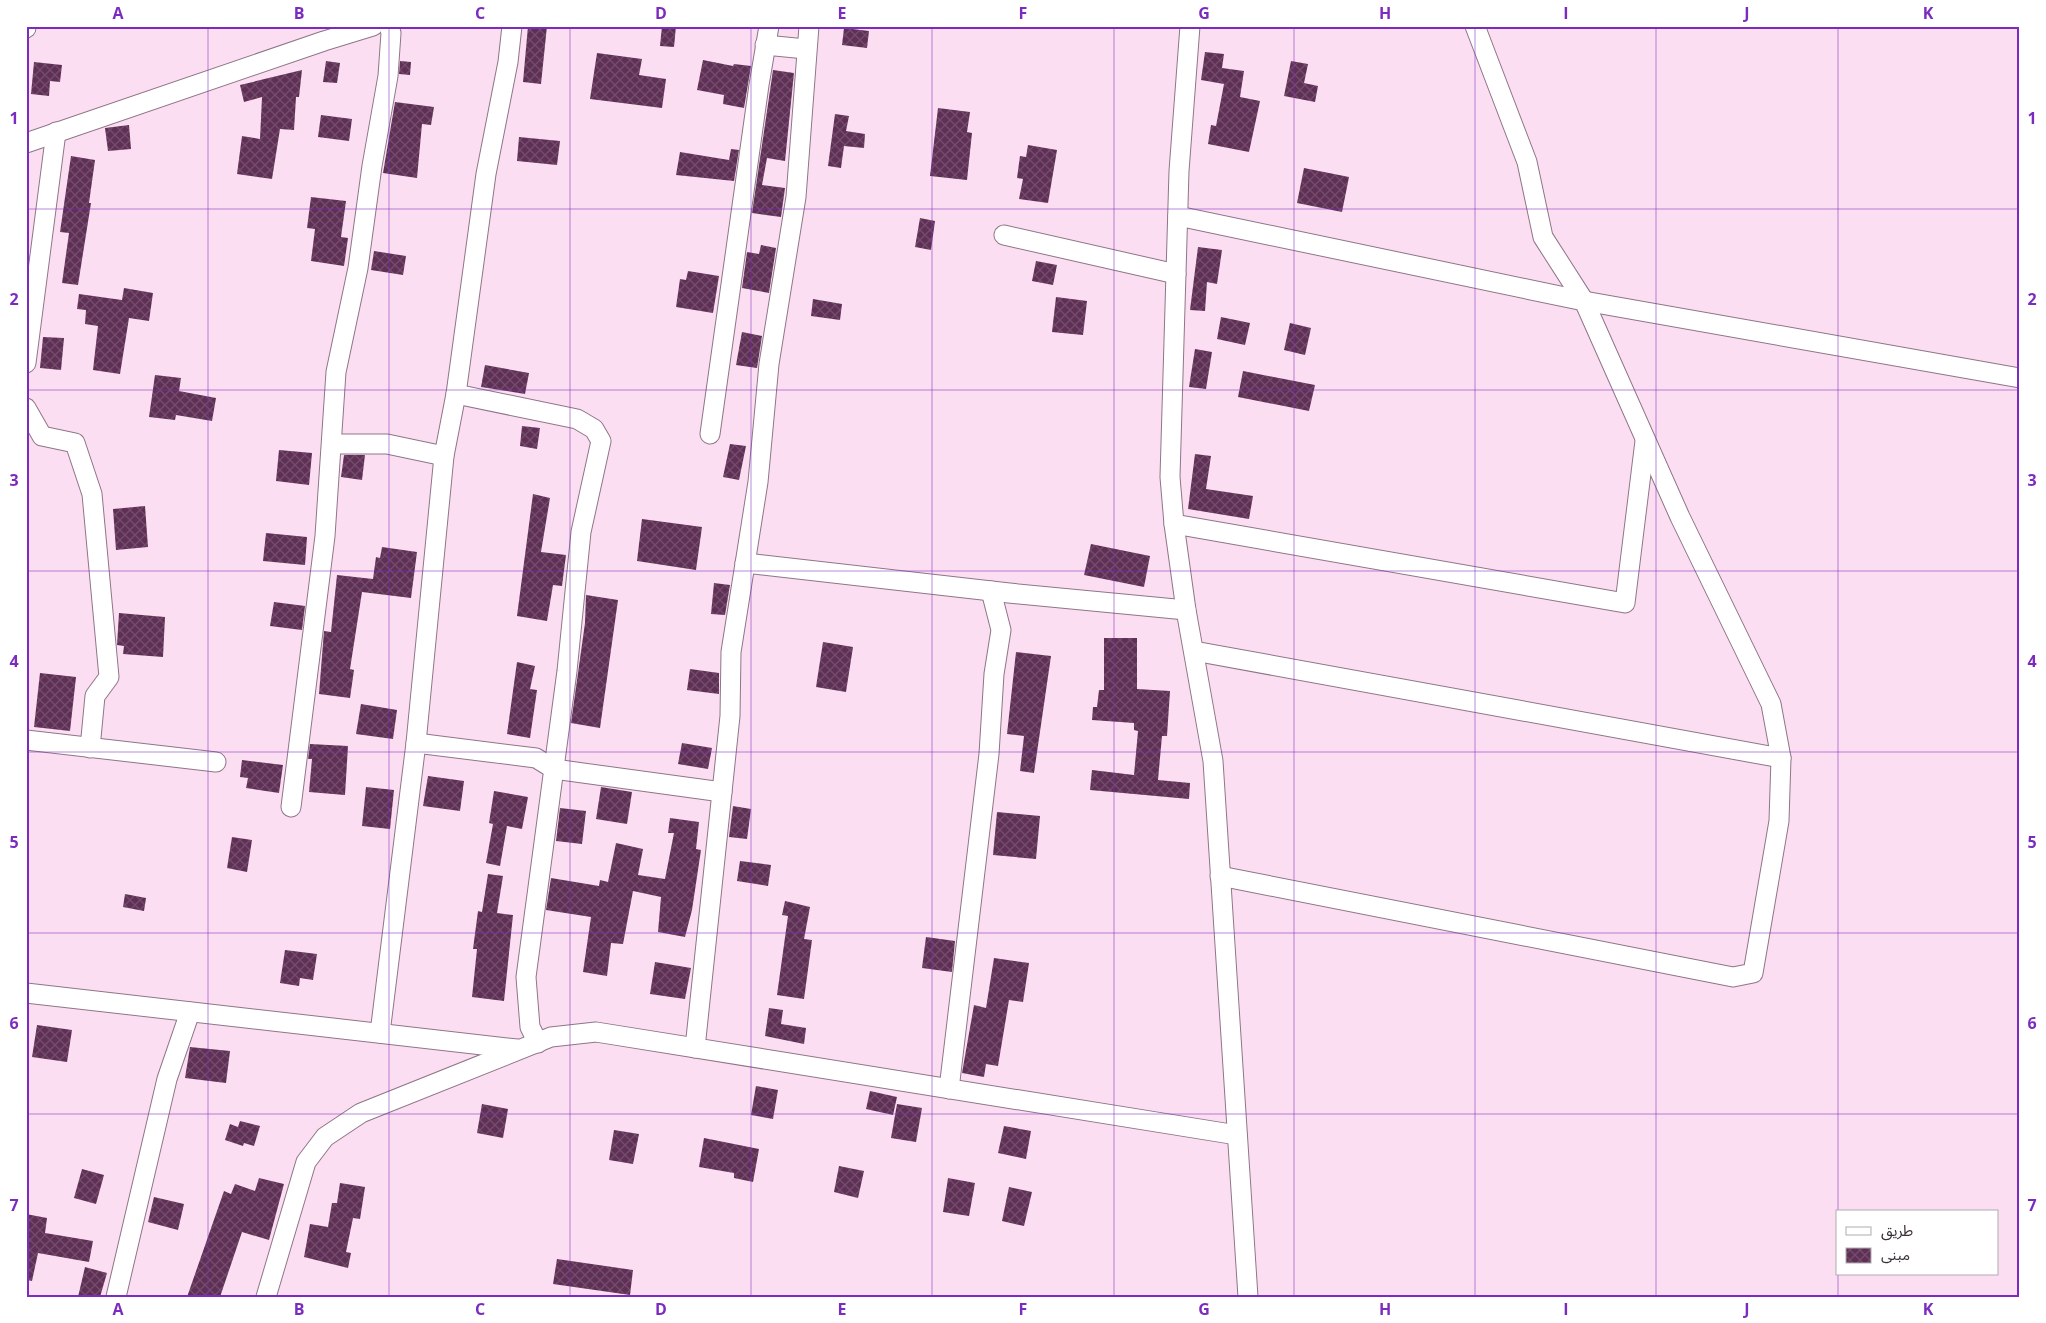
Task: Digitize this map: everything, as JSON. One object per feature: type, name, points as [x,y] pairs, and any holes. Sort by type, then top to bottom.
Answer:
[{"type":"street","points":[[26,143],[158,100],[325,34],[373,26]]},
{"type":"street","points":[[291,807],[325,536],[327,484],[332,444],[331,423],[336,372],[358,268],[372,166],[388,76],[391,33],[389,26]]},
{"type":"street","points":[[380,1033],[416,743],[444,456],[456,394],[486,174],[508,62],[512,26]]},
{"type":"street","points":[[710,434],[769,26]]},
{"type":"street","points":[[695,1048],[732,692],[731,652],[758,482],[770,364],[796,197],[809,26]]},
{"type":"street","points":[[1190,26],[1178,216],[1170,477],[1174,524],[1186,610],[1213,761],[1248,1297]]},
{"type":"street","points":[[1220,876],[1732,977],[1752,973],[1778,821],[1780,758],[1771,704],[1680,517],[1584,301],[1543,237],[1527,162],[1475,26]]},
{"type":"street","points":[[766,45],[806,49]]},
{"type":"street","points":[[26,363],[56,132]]},
{"type":"street","points":[[1178,216],[1584,301],[2020,378]]},
{"type":"street","points":[[1004,235],[1176,274]]},
{"type":"street","points":[[456,394],[577,419],[594,429],[601,441],[581,532],[567,671],[526,977],[530,1027],[529,1046]]},
{"type":"street","points":[[26,408],[42,436],[75,443],[92,494],[108,677],[95,696],[90,748]]},
{"type":"street","points":[[1174,524],[1625,603],[1645,440]]},
{"type":"street","points":[[332,444],[387,444],[444,456]]},
{"type":"street","points":[[745,563],[990,591],[1186,610]]},
{"type":"street","points":[[949,1089],[989,754],[994,674],[1000,630],[990,591]]},
{"type":"street","points":[[1194,651],[1780,758]]},
{"type":"street","points":[[26,740],[216,762]]},
{"type":"street","points":[[416,743],[536,758],[554,769],[722,792]]},
{"type":"street","points":[[26,993],[380,1033],[529,1046]]},
{"type":"street","points":[[116,1297],[167,1079],[190,1012]]},
{"type":"street","points":[[266,1297],[306,1162],[325,1137],[361,1113],[551,1037],[596,1032],[1237,1135]]},
{"type":"building","points":[[528,26],[547,26],[541,84],[523,82]]},
{"type":"building","points":[[662,26],[676,26],[674,47],[660,46]]},
{"type":"building","points":[[844,28],[869,31],[867,48],[842,45]]},
{"type":"building","points":[[1205,52],[1224,54],[1222,68],[1244,71],[1240,97],[1260,101],[1249,152],[1208,144],[1211,125],[1216,126],[1224,84],[1201,80]]},
{"type":"building","points":[[597,53],[642,59],[639,75],[666,79],[662,108],[590,99]]},
{"type":"building","points":[[703,60],[733,66],[734,64],[751,66],[744,108],[723,104],[724,95],[697,90]]},
{"type":"building","points":[[326,61],[340,63],[337,83],[323,82]]},
{"type":"building","points":[[400,61],[411,62],[410,75],[399,74]]},
{"type":"building","points":[[1291,61],[1308,64],[1304,83],[1318,86],[1315,102],[1284,96]]},
{"type":"building","points":[[34,62],[62,65],[60,82],[50,81],[49,96],[31,94]]},
{"type":"building","points":[[302,70],[299,97],[296,97],[294,130],[280,129],[272,179],[237,174],[242,136],[260,139],[262,97],[244,102],[240,85]]},
{"type":"building","points":[[773,70],[794,73],[785,161],[767,158],[762,185],[785,188],[781,217],[752,213]]},
{"type":"building","points":[[395,102],[434,107],[431,125],[422,124],[417,178],[383,173]]},
{"type":"building","points":[[938,108],[970,112],[967,132],[972,133],[967,180],[930,176]]},
{"type":"building","points":[[835,114],[849,116],[846,131],[865,134],[864,148],[844,146],[841,168],[828,166]]},
{"type":"building","points":[[321,115],[352,119],[349,141],[318,137]]},
{"type":"building","points":[[129,125],[131,149],[108,151],[105,128]]},
{"type":"building","points":[[519,137],[560,141],[557,165],[517,161]]},
{"type":"building","points":[[1028,145],[1057,150],[1048,203],[1019,199],[1023,179],[1017,178],[1020,156],[1026,157]]},
{"type":"building","points":[[731,149],[739,150],[734,181],[676,175],[680,152],[729,160]]},
{"type":"building","points":[[71,156],[95,160],[89,203],[91,203],[78,285],[62,283],[69,233],[60,232]]},
{"type":"building","points":[[1304,168],[1349,177],[1342,212],[1297,203]]},
{"type":"building","points":[[311,197],[346,201],[341,237],[348,238],[344,266],[311,261],[315,229],[307,228]]},
{"type":"building","points":[[920,218],[935,221],[931,250],[915,247]]},
{"type":"building","points":[[761,245],[776,248],[769,293],[742,288],[747,252],[759,254]]},
{"type":"building","points":[[1198,247],[1222,250],[1217,284],[1207,282],[1205,311],[1190,310]]},
{"type":"building","points":[[374,251],[406,256],[403,275],[371,270]]},
{"type":"building","points":[[1036,261],[1057,265],[1053,285],[1032,281]]},
{"type":"building","points":[[688,271],[719,276],[713,313],[676,307],[680,279],[686,280]]},
{"type":"building","points":[[124,288],[153,293],[149,321],[129,318],[120,374],[93,370],[98,326],[85,324],[86,310],[77,309],[79,294],[122,300]]},
{"type":"building","points":[[1056,297],[1087,301],[1083,335],[1052,332]]},
{"type":"building","points":[[813,299],[842,304],[840,320],[811,316]]},
{"type":"building","points":[[1221,317],[1250,323],[1245,345],[1217,339]]},
{"type":"building","points":[[1290,323],[1311,328],[1305,355],[1284,350]]},
{"type":"building","points":[[742,332],[762,336],[757,368],[736,365]]},
{"type":"building","points":[[43,337],[64,338],[61,370],[40,368]]},
{"type":"building","points":[[1195,349],[1212,352],[1206,389],[1189,387]]},
{"type":"building","points":[[485,365],[529,373],[525,394],[481,387]]},
{"type":"building","points":[[1243,371],[1315,385],[1309,411],[1238,397]]},
{"type":"building","points":[[155,375],[181,378],[179,391],[216,398],[212,421],[176,415],[175,420],[149,417]]},
{"type":"building","points":[[522,426],[540,428],[537,449],[520,446]]},
{"type":"building","points":[[730,444],[746,446],[739,480],[723,477]]},
{"type":"building","points":[[279,450],[312,453],[309,485],[276,481]]},
{"type":"building","points":[[1195,454],[1211,456],[1206,489],[1253,496],[1249,519],[1188,509]]},
{"type":"building","points":[[344,455],[365,455],[362,480],[341,477]]},
{"type":"building","points":[[533,494],[550,498],[541,552],[566,555],[562,586],[553,585],[547,621],[517,616]]},
{"type":"building","points":[[145,506],[148,547],[116,550],[113,509]]},
{"type":"building","points":[[642,519],[702,527],[696,570],[637,561]]},
{"type":"building","points":[[266,533],[307,537],[305,565],[263,561]]},
{"type":"building","points":[[1091,544],[1150,556],[1144,587],[1084,575]]},
{"type":"building","points":[[382,547],[417,552],[411,598],[362,592],[350,669],[354,670],[350,698],[319,694],[324,631],[331,632],[337,575],[373,579],[376,557],[380,558]]},
{"type":"building","points":[[714,583],[730,585],[725,615],[711,614]]},
{"type":"building","points":[[586,595],[618,600],[600,728],[571,723],[585,623]]},
{"type":"building","points":[[274,602],[305,606],[302,630],[270,626]]},
{"type":"building","points":[[119,613],[165,617],[163,657],[123,654],[124,646],[117,645]]},
{"type":"building","points":[[1104,638],[1137,638],[1137,689],[1170,691],[1167,736],[1162,736],[1158,780],[1190,783],[1189,799],[1090,790],[1092,770],[1134,775],[1138,731],[1134,730],[1134,723],[1092,720],[1093,707],[1097,707],[1099,690],[1104,690]]},
{"type":"building","points":[[823,642],[853,647],[846,692],[816,687]]},
{"type":"building","points":[[1016,652],[1051,656],[1034,773],[1020,771],[1024,736],[1007,734]]},
{"type":"building","points":[[517,662],[535,666],[530,689],[537,690],[530,738],[507,734]]},
{"type":"building","points":[[690,669],[719,673],[719,694],[687,690]]},
{"type":"building","points":[[40,673],[76,677],[70,731],[34,727]]},
{"type":"building","points":[[361,704],[397,710],[393,739],[356,734]]},
{"type":"building","points":[[682,743],[712,748],[708,769],[678,764]]},
{"type":"building","points":[[310,744],[348,746],[345,795],[309,792],[312,759],[308,759]]},
{"type":"building","points":[[242,760],[283,765],[279,793],[246,788],[248,778],[240,777]]},
{"type":"building","points":[[428,776],[464,781],[460,811],[423,806]]},
{"type":"building","points":[[366,787],[394,790],[390,829],[362,826]]},
{"type":"building","points":[[601,787],[632,792],[627,824],[596,819]]},
{"type":"building","points":[[494,791],[528,797],[522,829],[507,826],[500,866],[486,863],[493,824],[489,823]]},
{"type":"building","points":[[733,806],[751,809],[747,839],[729,837]]},
{"type":"building","points":[[560,808],[586,811],[582,844],[556,841]]},
{"type":"building","points":[[997,812],[1040,816],[1036,859],[993,855]]},
{"type":"building","points":[[670,818],[699,822],[696,849],[701,850],[692,910],[685,937],[658,932],[661,897],[633,891],[623,944],[611,943],[607,976],[583,972],[591,917],[546,910],[551,878],[599,886],[600,880],[608,882],[616,843],[643,849],[638,875],[665,879],[674,833],[668,833]]},
{"type":"building","points":[[232,837],[252,840],[247,872],[227,868]]},
{"type":"building","points":[[740,861],[771,865],[768,886],[737,881]]},
{"type":"building","points":[[488,874],[503,876],[497,913],[513,915],[504,1001],[472,997],[477,949],[473,949],[478,911],[482,912]]},
{"type":"building","points":[[125,894],[146,898],[144,911],[123,907]]},
{"type":"building","points":[[785,901],[810,907],[804,939],[812,940],[804,999],[777,995],[788,916],[782,915]]},
{"type":"building","points":[[926,937],[955,941],[952,972],[922,968]]},
{"type":"building","points":[[285,950],[317,954],[313,980],[300,978],[299,986],[280,983]]},
{"type":"building","points":[[994,958],[1029,963],[1023,1002],[1009,1000],[998,1066],[986,1064],[984,1077],[962,1073],[974,1005],[986,1008]]},
{"type":"building","points":[[655,962],[691,968],[685,999],[650,994]]},
{"type":"building","points":[[769,1008],[783,1010],[781,1024],[806,1028],[804,1044],[765,1036]]},
{"type":"building","points":[[37,1025],[72,1030],[67,1062],[32,1057]]},
{"type":"building","points":[[190,1047],[230,1051],[226,1083],[185,1078]]},
{"type":"building","points":[[756,1086],[778,1090],[773,1119],[751,1115]]},
{"type":"building","points":[[870,1091],[897,1097],[893,1115],[866,1109]]},
{"type":"building","points":[[482,1104],[508,1109],[503,1138],[477,1133]]},
{"type":"building","points":[[897,1104],[922,1108],[916,1142],[891,1138]]},
{"type":"building","points":[[240,1121],[260,1126],[254,1146],[244,1143],[243,1146],[225,1140],[230,1124],[238,1127]]},
{"type":"building","points":[[1004,1126],[1031,1131],[1026,1159],[998,1153]]},
{"type":"building","points":[[614,1130],[639,1134],[633,1164],[609,1160]]},
{"type":"building","points":[[704,1138],[759,1149],[753,1182],[734,1178],[734,1173],[699,1167]]},
{"type":"building","points":[[839,1166],[864,1171],[858,1198],[834,1192]]},
{"type":"building","points":[[82,1169],[104,1175],[96,1204],[74,1198]]},
{"type":"building","points":[[259,1178],[284,1184],[269,1240],[242,1232],[220,1297],[187,1297],[224,1191],[231,1194],[235,1184],[255,1191]]},
{"type":"building","points":[[948,1178],[975,1183],[969,1216],[943,1212]]},
{"type":"building","points":[[340,1183],[365,1187],[360,1219],[353,1218],[346,1252],[351,1253],[348,1268],[304,1257],[310,1224],[328,1227],[332,1203],[337,1203]]},
{"type":"building","points":[[1009,1187],[1032,1192],[1024,1226],[1002,1221]]},
{"type":"building","points":[[154,1197],[184,1204],[178,1230],[148,1222]]},
{"type":"building","points":[[26,1214],[47,1218],[45,1233],[93,1241],[89,1262],[38,1253],[32,1281],[26,1280]]},
{"type":"building","points":[[557,1259],[633,1270],[630,1295],[553,1284]]},
{"type":"building","points":[[85,1267],[107,1273],[100,1297],[78,1297]]}]
